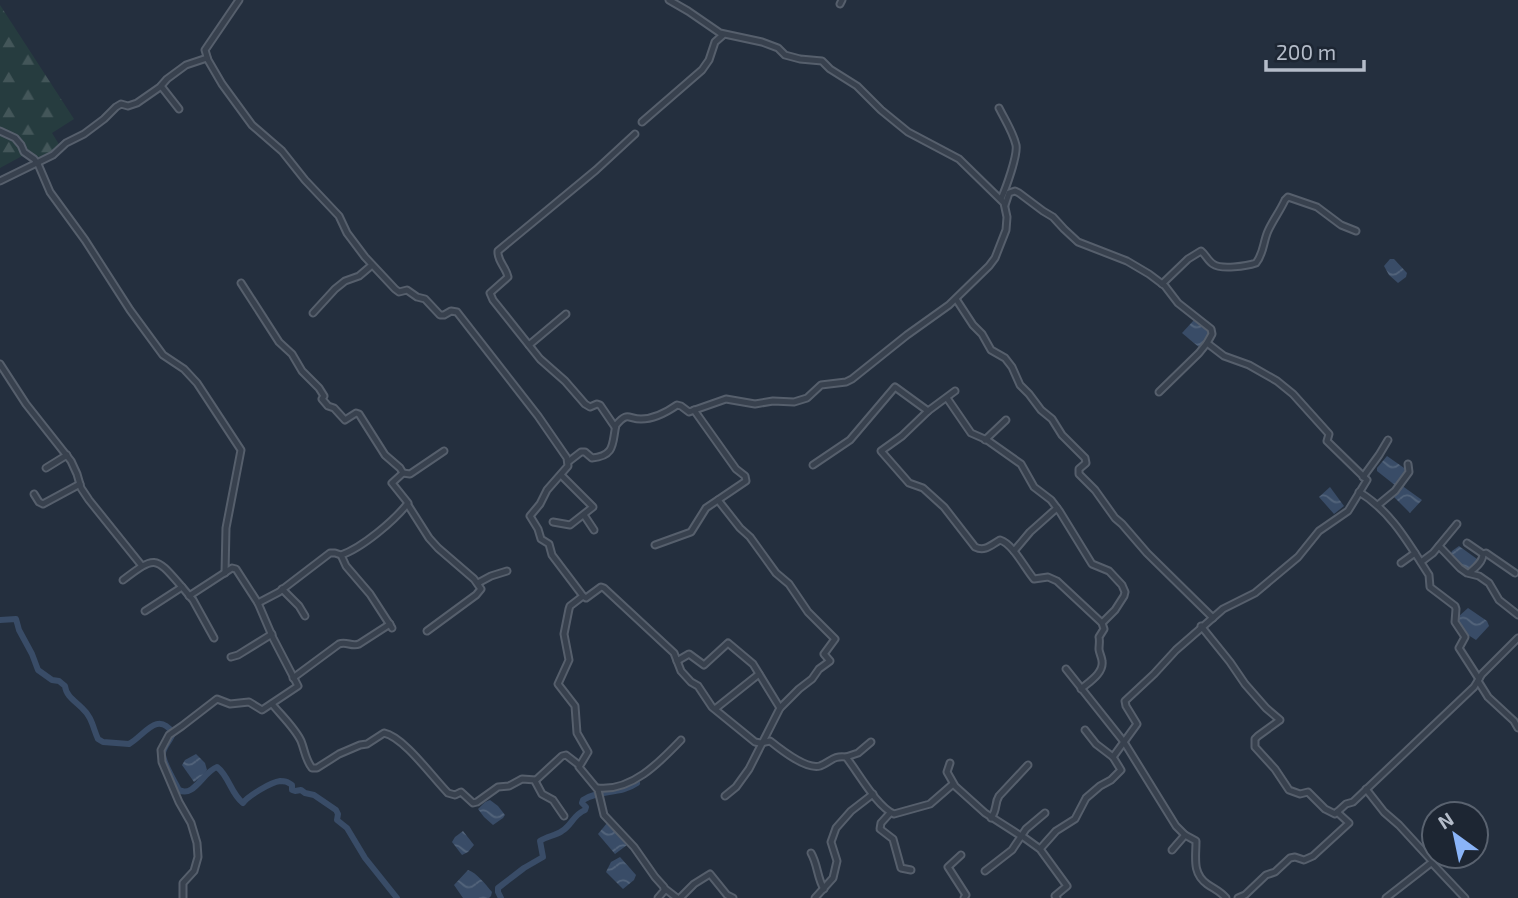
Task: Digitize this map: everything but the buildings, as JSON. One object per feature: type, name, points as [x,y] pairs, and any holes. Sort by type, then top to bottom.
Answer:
[{"type":"street","points":[[239,0],[205,48],[206,58],[222,84],[259,133],[278,147],[339,216],[347,233],[395,289],[399,292],[407,290],[416,297],[425,299],[440,315],[457,312],[538,416],[568,462]]},
{"type":"street","points":[[669,0],[715,31],[767,43],[785,55],[800,60],[820,60],[857,86],[908,132],[959,159],[1003,202]]},
{"type":"street","points":[[642,122],[705,65],[714,44],[723,34]]},
{"type":"street","points":[[0,181],[59,152],[66,143],[104,119],[116,107],[137,103],[186,65],[206,58]]},
{"type":"street","points":[[161,86],[179,109]]},
{"type":"street","points":[[583,596],[552,555],[549,544],[541,539],[530,517],[568,462],[581,452],[592,458],[608,453],[614,444],[615,427],[626,416],[642,419],[662,415],[677,405],[688,411],[726,399],[755,404],[793,401],[810,396],[821,385],[846,382],[956,299],[995,258],[1007,225],[1003,202],[1016,147],[999,108]]},
{"type":"street","points":[[0,131],[15,138],[24,152],[38,163],[50,192],[130,310],[163,355],[184,369],[197,383],[241,450],[226,528],[225,573]]},
{"type":"street","points":[[615,427],[600,405],[590,407],[585,404],[565,381],[540,359],[490,295],[508,277],[498,258],[498,251],[635,134]]},
{"type":"street","points":[[1003,202],[1009,193],[1019,192],[1053,217],[1078,242],[1135,264],[1162,284],[1178,303],[1211,329],[1212,334],[1199,354],[1159,392]]},
{"type":"street","points":[[1162,284],[1188,259],[1201,251],[1219,267],[1255,263],[1262,254],[1269,229],[1288,197],[1317,207],[1341,225],[1356,231]]},
{"type":"street","points":[[313,313],[335,289],[345,281],[359,276],[372,265]]},
{"type":"street","points":[[241,283],[279,342],[319,388],[325,404],[334,408],[345,420],[356,413],[359,414],[385,455],[404,473],[410,474],[444,451]]},
{"type":"street","points":[[956,299],[991,350],[1005,358],[1013,368],[1020,385],[1085,458],[1086,463],[1079,469],[1079,474],[1095,489],[1112,516],[1213,618]]},
{"type":"street","points":[[529,345],[566,314]]},
{"type":"street","points":[[1113,757],[1137,724],[1125,701],[1175,650],[1223,609],[1255,593],[1292,562],[1319,531],[1348,511],[1367,480],[1327,441],[1329,434],[1290,391],[1264,373],[1224,356],[1207,344]]},
{"type":"street","points":[[0,364],[26,404],[67,455],[89,500],[142,566]]},
{"type":"street","points":[[813,465],[850,440],[895,387],[928,411]]},
{"type":"street","points":[[955,391],[880,451],[909,483],[923,488],[944,507],[975,547],[985,549],[1000,540],[1008,544],[1032,577],[1036,580],[1051,578],[1057,581],[1102,624],[1104,629],[1099,637],[1102,667],[1081,689]]},
{"type":"street","points":[[947,398],[971,433],[1018,460],[1034,487],[1057,508],[1093,564],[1110,571],[1124,589],[1121,602],[1102,624]]},
{"type":"street","points":[[655,544],[691,532],[704,510],[746,482],[694,410]]},
{"type":"street","points":[[985,440],[1006,420]]},
{"type":"street","points":[[1363,477],[1388,440]]},
{"type":"street","points":[[46,468],[67,455]]},
{"type":"street","points":[[1378,505],[1395,491],[1409,472],[1408,464]]},
{"type":"street","points":[[404,473],[392,484],[408,502],[429,538],[478,583],[481,589],[427,631]]},
{"type":"street","points":[[554,522],[570,525],[593,508],[561,475]]},
{"type":"street","points":[[34,494],[43,504],[80,484]]},
{"type":"street","points":[[1359,492],[1388,515],[1430,577],[1430,587],[1455,606],[1455,622],[1465,637],[1459,648],[1488,697],[1518,728]]},
{"type":"street","points":[[718,500],[773,569],[789,584],[808,612],[835,639],[824,654],[830,661],[780,708],[749,769],[725,796]]},
{"type":"street","points":[[258,603],[282,589],[330,553],[341,555],[356,549],[408,505]]},
{"type":"street","points":[[1014,551],[1030,532],[1057,508]]},
{"type":"street","points":[[583,515],[594,530]]},
{"type":"street","points":[[1421,562],[1457,524]]},
{"type":"street","points":[[1467,543],[1515,573]]},
{"type":"street","points":[[1439,546],[1457,566],[1489,583],[1499,600],[1518,615]]},
{"type":"street","points":[[1401,563],[1415,552]]},
{"type":"street","points":[[1469,573],[1477,566],[1483,554]]},
{"type":"street","points":[[293,678],[337,645],[343,642],[359,644],[391,626],[370,594],[346,566],[341,555]]},
{"type":"street","points":[[123,580],[142,566],[158,562],[189,596],[214,638]]},
{"type":"street","points":[[183,898],[183,883],[193,874],[198,857],[195,835],[161,759],[164,743],[173,732],[217,699],[230,704],[249,702],[262,710],[298,686],[258,603],[236,569],[232,568],[189,596]]},
{"type":"street","points":[[478,583],[508,570]]},
{"type":"street","points":[[145,611],[182,587]]},
{"type":"street","points":[[579,765],[588,752],[576,733],[575,706],[558,684],[569,660],[564,634],[570,606],[602,587],[674,653],[681,671],[715,709],[755,742],[770,741],[795,758],[814,766],[822,765],[838,756],[846,757],[858,753],[872,742]]},
{"type":"street","points":[[282,589],[305,616]]},
{"type":"street","points":[[1202,627],[1244,684],[1280,720],[1255,739],[1255,747],[1289,790],[1300,794],[1308,792],[1325,809],[1335,814],[1346,804],[1353,802],[1474,687],[1518,638]]},
{"type":"street","points":[[231,657],[272,635]]},
{"type":"street","points":[[677,661],[691,654],[704,665],[728,643],[753,664],[780,708]]},
{"type":"street","points":[[1066,669],[1124,741],[1176,826],[1196,841],[1198,876],[1223,897]]},
{"type":"street","points":[[715,709],[760,674]]},
{"type":"street","points":[[272,704],[301,742],[305,758],[312,768],[388,733],[399,740],[451,795],[461,792],[473,803],[498,787],[504,788],[526,779],[535,781],[542,794],[553,800],[564,816]]},
{"type":"street","points":[[1040,849],[1056,831],[1075,818],[1086,798],[1120,772],[1121,768],[1113,757],[1096,744],[1086,730]]},
{"type":"street","points":[[598,792],[629,783],[661,760],[681,740]]},
{"type":"street","points":[[535,781],[566,755],[579,765],[598,792],[604,815],[636,850],[664,888],[678,898],[710,874],[727,895],[733,898]]},
{"type":"street","points":[[846,757],[890,813],[930,804],[953,784]]},
{"type":"street","points":[[950,763],[947,772],[953,784],[991,818],[1040,849],[1067,886],[1056,898]]},
{"type":"street","points":[[991,818],[996,811],[997,799],[1028,765]]},
{"type":"street","points":[[504,788],[509,795]]},
{"type":"street","points":[[1366,789],[1420,849]]},
{"type":"street","points":[[815,898],[833,878],[837,861],[831,846],[834,831],[851,811],[873,794]]},
{"type":"street","points":[[1238,898],[1290,858],[1304,860],[1313,856],[1349,823],[1337,812]]},
{"type":"street","points":[[890,813],[881,823],[880,829],[893,839],[901,868],[911,870]]},
{"type":"street","points":[[985,871],[1004,857],[1017,844],[1026,829],[1045,813]]},
{"type":"street","points":[[1172,850],[1185,835]]},
{"type":"street","points":[[810,853],[824,889]]},
{"type":"street","points":[[961,855],[948,867],[965,895],[964,898]]},
{"type":"street","points":[[1386,898],[1423,870]]},
{"type":"street","points":[[1439,870],[1465,898]]},
{"type":"street","points":[[658,898],[664,888]]},
{"type":"green space","points":[[0,5],[74,119],[52,133],[60,146],[53,153],[40,159],[31,154],[22,156],[0,168]]},
{"type":"water","points":[[1390,259],[1394,259],[1407,273],[1398,283],[1384,266]]},
{"type":"water","points":[[1194,320],[1212,334],[1200,348],[1182,333]]},
{"type":"water","points":[[1387,456],[1407,470],[1396,486],[1377,471]]},
{"type":"water","points":[[1401,485],[1422,500],[1410,513],[1394,497]]},
{"type":"water","points":[[1330,487],[1344,506],[1334,514],[1319,497]]},
{"type":"water","points":[[1459,546],[1477,559],[1477,564],[1468,572],[1450,555]]},
{"type":"water","points":[[1468,608],[1487,621],[1489,626],[1476,640],[1456,623],[1458,617]]},
{"type":"water","points":[[196,754],[205,763],[207,770],[194,782],[182,765]]},
{"type":"water","points":[[490,800],[505,815],[493,825],[478,809]]},
{"type":"water","points":[[607,823],[627,845],[615,854],[598,834]]},
{"type":"water","points":[[463,831],[474,845],[462,855],[452,842]]},
{"type":"water","points":[[620,857],[636,875],[623,889],[606,872],[611,862]]},
{"type":"water","points":[[468,870],[478,876],[492,892],[489,898],[463,898],[454,885]]},
{"type":"waterway","points":[[0,620],[16,619],[38,670],[65,686],[69,696],[88,715],[98,739],[103,742],[129,744],[151,727],[161,724],[173,733],[163,757],[179,790],[184,792],[194,788],[217,767],[243,803],[260,790],[280,781],[292,785],[292,790],[314,795],[336,810],[337,820],[347,828],[365,858],[397,898]]},
{"type":"waterway","points":[[501,898],[498,888],[543,857],[540,841],[562,831],[585,810],[583,800],[637,783]]}]
